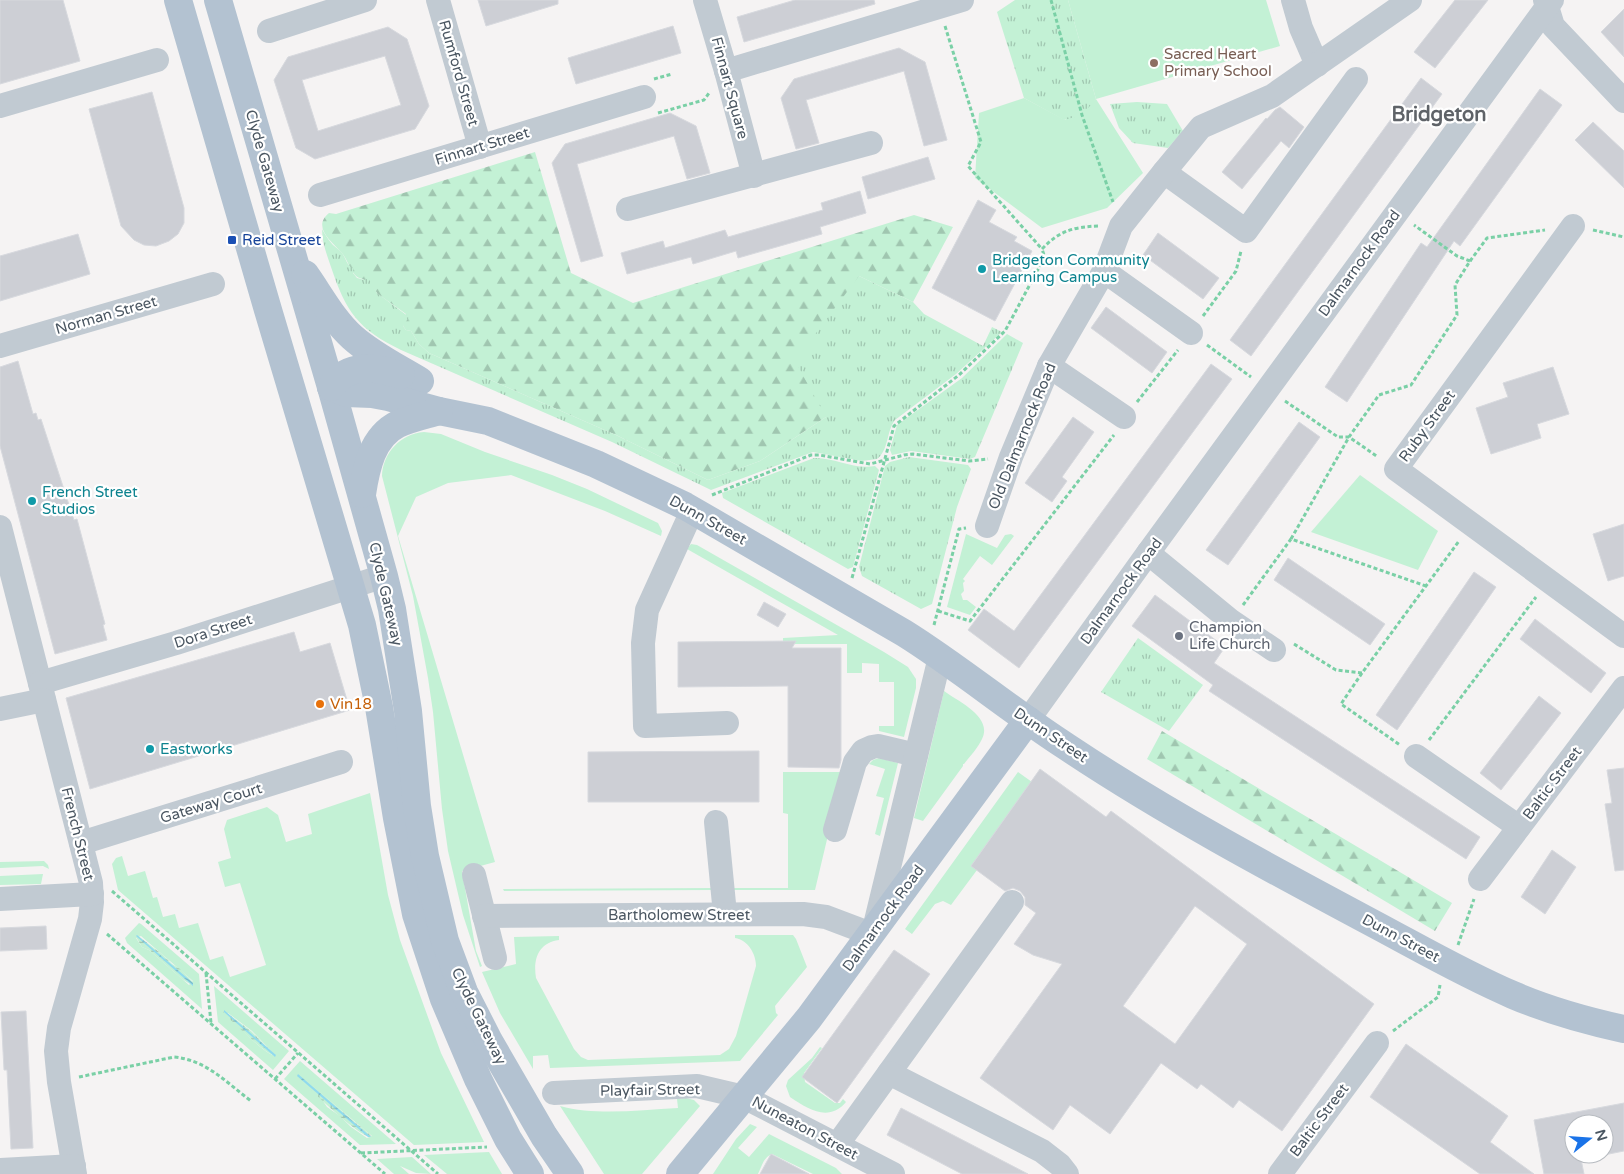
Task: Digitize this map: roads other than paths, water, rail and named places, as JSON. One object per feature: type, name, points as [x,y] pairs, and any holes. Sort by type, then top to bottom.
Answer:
[{"type":"main road","name":"Clyde Gateway","points":[[178,0],[369,652],[397,818],[416,914],[444,998],[472,1065],[508,1139],[530,1174]]},
{"type":"main road","name":"Clyde Gateway","points":[[218,0],[331,387],[392,609],[411,735],[417,806],[425,856],[445,941],[464,992],[489,1041],[540,1129],[570,1174]]},
{"type":"main road","points":[[293,257],[349,334],[365,348],[420,381]]},
{"type":"main road","name":"Dunn Street","points":[[488,421],[439,412],[388,397],[372,394],[346,394],[331,387],[343,374],[357,369],[382,370],[420,381],[488,421],[596,464],[688,509],[847,599],[934,653],[1066,747],[1186,822],[1252,860],[1449,964],[1525,999],[1624,1029]]},
{"type":"main road","points":[[295,397],[331,387]]},
{"type":"main road","points":[[362,498],[370,457],[378,441],[385,433],[398,424],[439,412]]},
{"type":"main road","name":"Dalmarnock Road","points":[[680,1174],[810,1018],[1028,720]]},
{"type":"street","points":[[268,31],[365,0]]},
{"type":"street","name":"Rumford Street","points":[[438,0],[480,147]]},
{"type":"street","name":"Finnart Square","points":[[704,0],[726,71],[754,176]]},
{"type":"street","points":[[726,71],[962,0]]},
{"type":"street","points":[[1293,0],[1301,28],[1317,65]]},
{"type":"street","name":"Old Dalmarnock Road","points":[[987,526],[1011,456],[1049,366],[1104,270],[1122,226],[1164,172],[1201,127],[1272,96],[1410,0]]},
{"type":"street","points":[[1548,2],[1553,26],[1624,101]]},
{"type":"street","name":"Dalmarnock Road","points":[[1028,720],[1548,2]]},
{"type":"street","points":[[0,106],[158,60]]},
{"type":"street","points":[[1164,172],[1246,231],[1356,79]]},
{"type":"street","name":"Finnart Street","points":[[320,195],[644,97]]},
{"type":"street","points":[[628,209],[872,143]]},
{"type":"street","name":"Ruby Street","points":[[1573,226],[1396,469],[1624,636]]},
{"type":"street","points":[[1104,270],[1191,334]]},
{"type":"street","name":"Norman Street","points":[[0,346],[213,284]]},
{"type":"street","points":[[1049,366],[1124,417]]},
{"type":"street","points":[[688,509],[645,617],[643,643],[645,726],[727,723]]},
{"type":"street","name":"French Street","points":[[0,527],[90,883],[90,919],[59,1028],[56,1051],[59,1082],[75,1170]]},
{"type":"street","points":[[1148,553],[1232,621],[1274,650]]},
{"type":"street","name":"Dora Street","points":[[0,709],[42,691],[176,643],[384,576]]},
{"type":"street","points":[[872,932],[916,755],[934,653]]},
{"type":"street","name":"Baltic Street","points":[[1480,879],[1624,688]]},
{"type":"street","points":[[835,830],[855,762],[863,751],[872,746],[878,746],[916,755]]},
{"type":"street","points":[[1416,756],[1519,827]]},
{"type":"street","name":"Gateway Court","points":[[81,843],[341,762]]},
{"type":"street","points":[[716,822],[725,914]]},
{"type":"street","points":[[474,875],[495,958]]},
{"type":"street","points":[[0,899],[90,883]]},
{"type":"street","points":[[837,1145],[1012,902]]},
{"type":"street","name":"Bartholomew Street","points":[[484,916],[812,915],[872,932]]},
{"type":"street","name":"Baltic Street","points":[[1280,1174],[1377,1042]]},
{"type":"street","points":[[889,1073],[1042,1151],[1060,1165],[1067,1174]]},
{"type":"street","name":"Playfair Street","points":[[554,1093],[697,1086],[744,1096]]},
{"type":"street","name":"Nuneaton Street","points":[[744,1096],[884,1172]]},
{"type":"street","points":[[0,1170],[75,1170]]},
{"type":"water","points":[[136,936],[193,983],[193,986]]},
{"type":"water","points":[[224,1010],[276,1055],[275,1057],[224,1012]]},
{"type":"water","points":[[298,1074],[371,1137],[368,1137],[297,1076]]},
{"type":"place","name":"Sacred Heart Primary School","points":[[1154,63]]},
{"type":"place","name":"Reid Street","points":[[232,240]]},
{"type":"place","name":"Bridgeton Community Learning Campus","points":[[982,269]]},
{"type":"place","name":"French Street Studios","points":[[32,501]]},
{"type":"place","name":"Champion Life Church","points":[[1179,636]]},
{"type":"place","name":"Vin18","points":[[320,704]]},
{"type":"place","name":"Eastworks","points":[[150,749]]},
{"type":"district","name":"Bridgeton","points":[[1439,114]]}]
